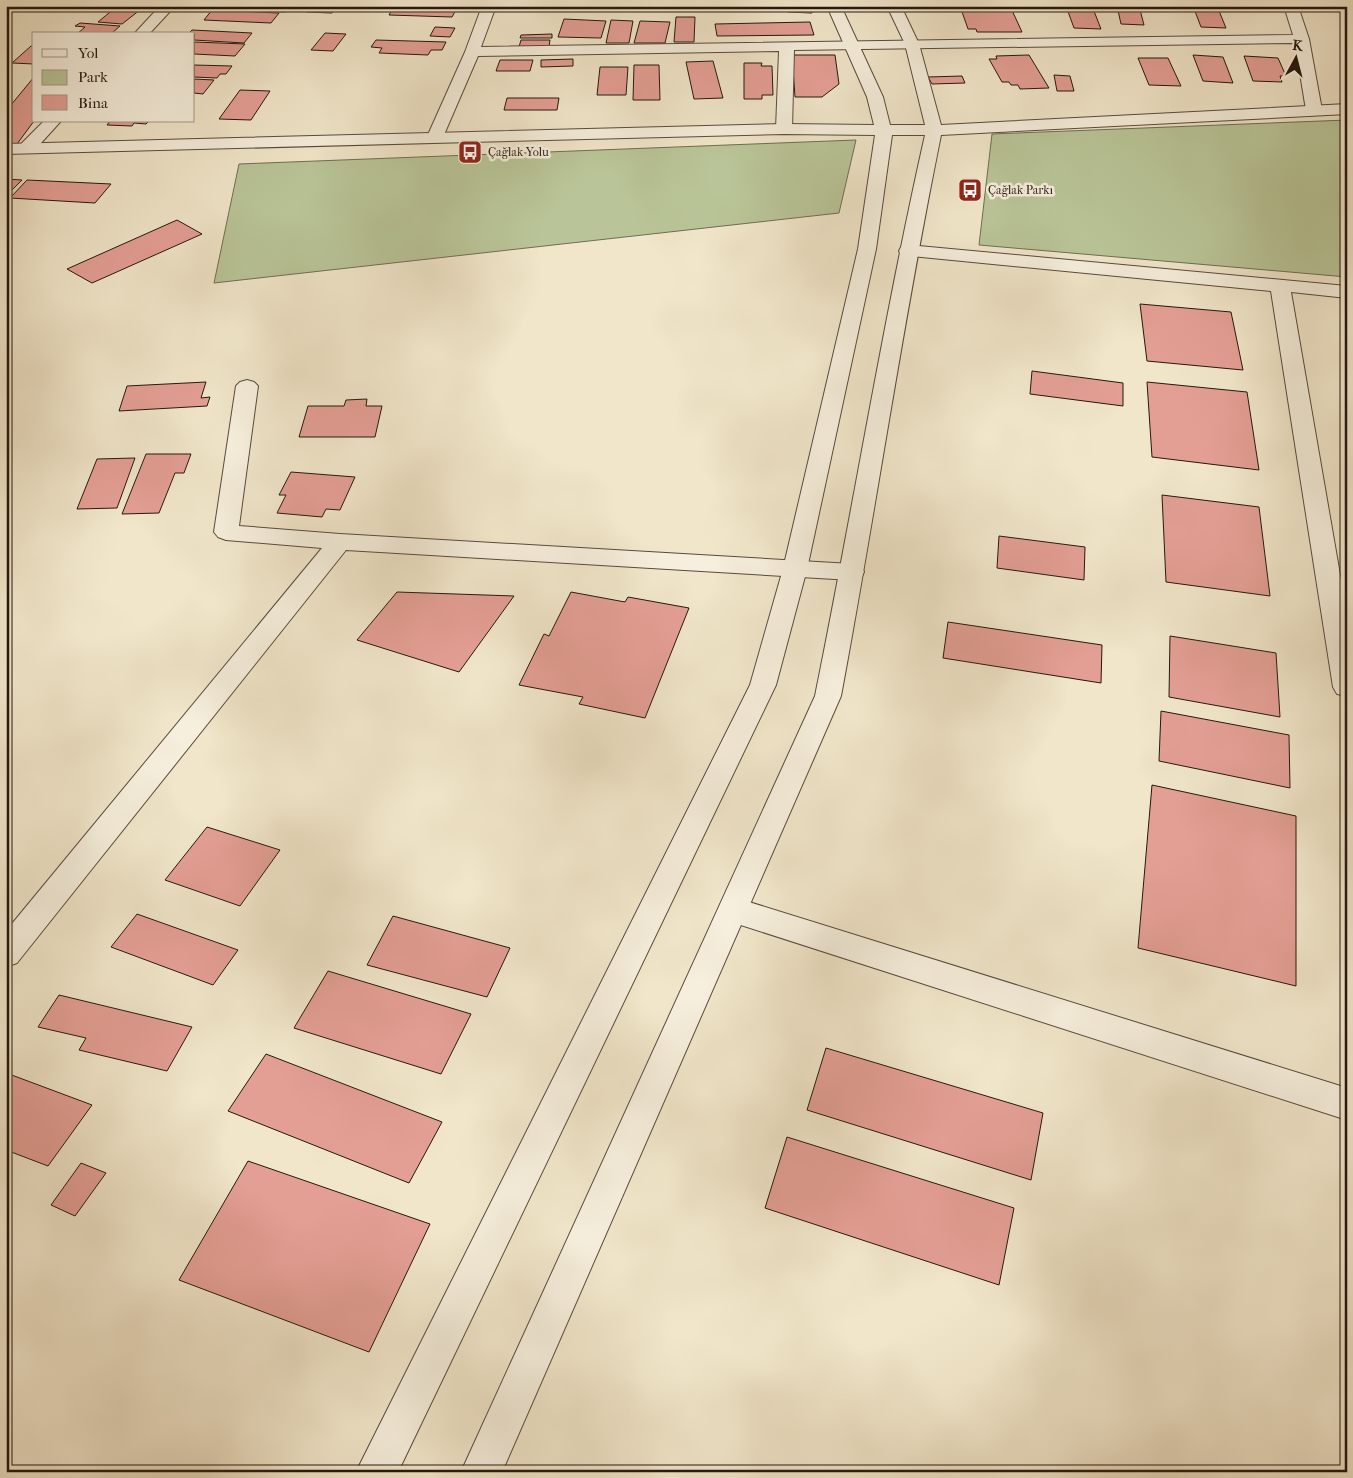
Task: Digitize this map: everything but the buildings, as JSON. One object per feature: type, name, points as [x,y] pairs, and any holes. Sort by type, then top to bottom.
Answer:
[{"type":"street","points":[[143,32],[168,6]]},
{"type":"street","points":[[435,137],[472,52],[488,6]]},
{"type":"street","points":[[376,1472],[763,685],[795,569],[867,249],[884,131],[875,97],[834,6]]},
{"type":"street","points":[[481,1472],[828,696],[852,572],[908,251],[934,130],[912,44],[894,6]]},
{"type":"street","points":[[1291,6],[1302,39],[1314,110]]},
{"type":"street","points":[[472,52],[1302,39]]},
{"type":"street","points":[[784,129],[786,46]]},
{"type":"street","points":[[6,149],[784,129],[934,130],[1347,109]]},
{"type":"street","points":[[26,149],[53,122]]},
{"type":"street","points":[[908,251],[1347,292]]},
{"type":"street","points":[[1280,287],[1346,693]]},
{"type":"street","points":[[247,386],[226,532],[340,542],[852,572]]},
{"type":"street","points":[[6,954],[340,542]]},
{"type":"street","points":[[733,910],[1347,1104]]},
{"type":"green space","points":[[1347,120],[1347,277],[979,245],[992,134]]},
{"type":"green space","points":[[856,140],[839,213],[214,283],[239,164]]},
{"type":"place","name":"Çağlak Yolu","points":[[470,152]]},
{"type":"place","name":"Çağlak Parkı","points":[[970,190]]}]
